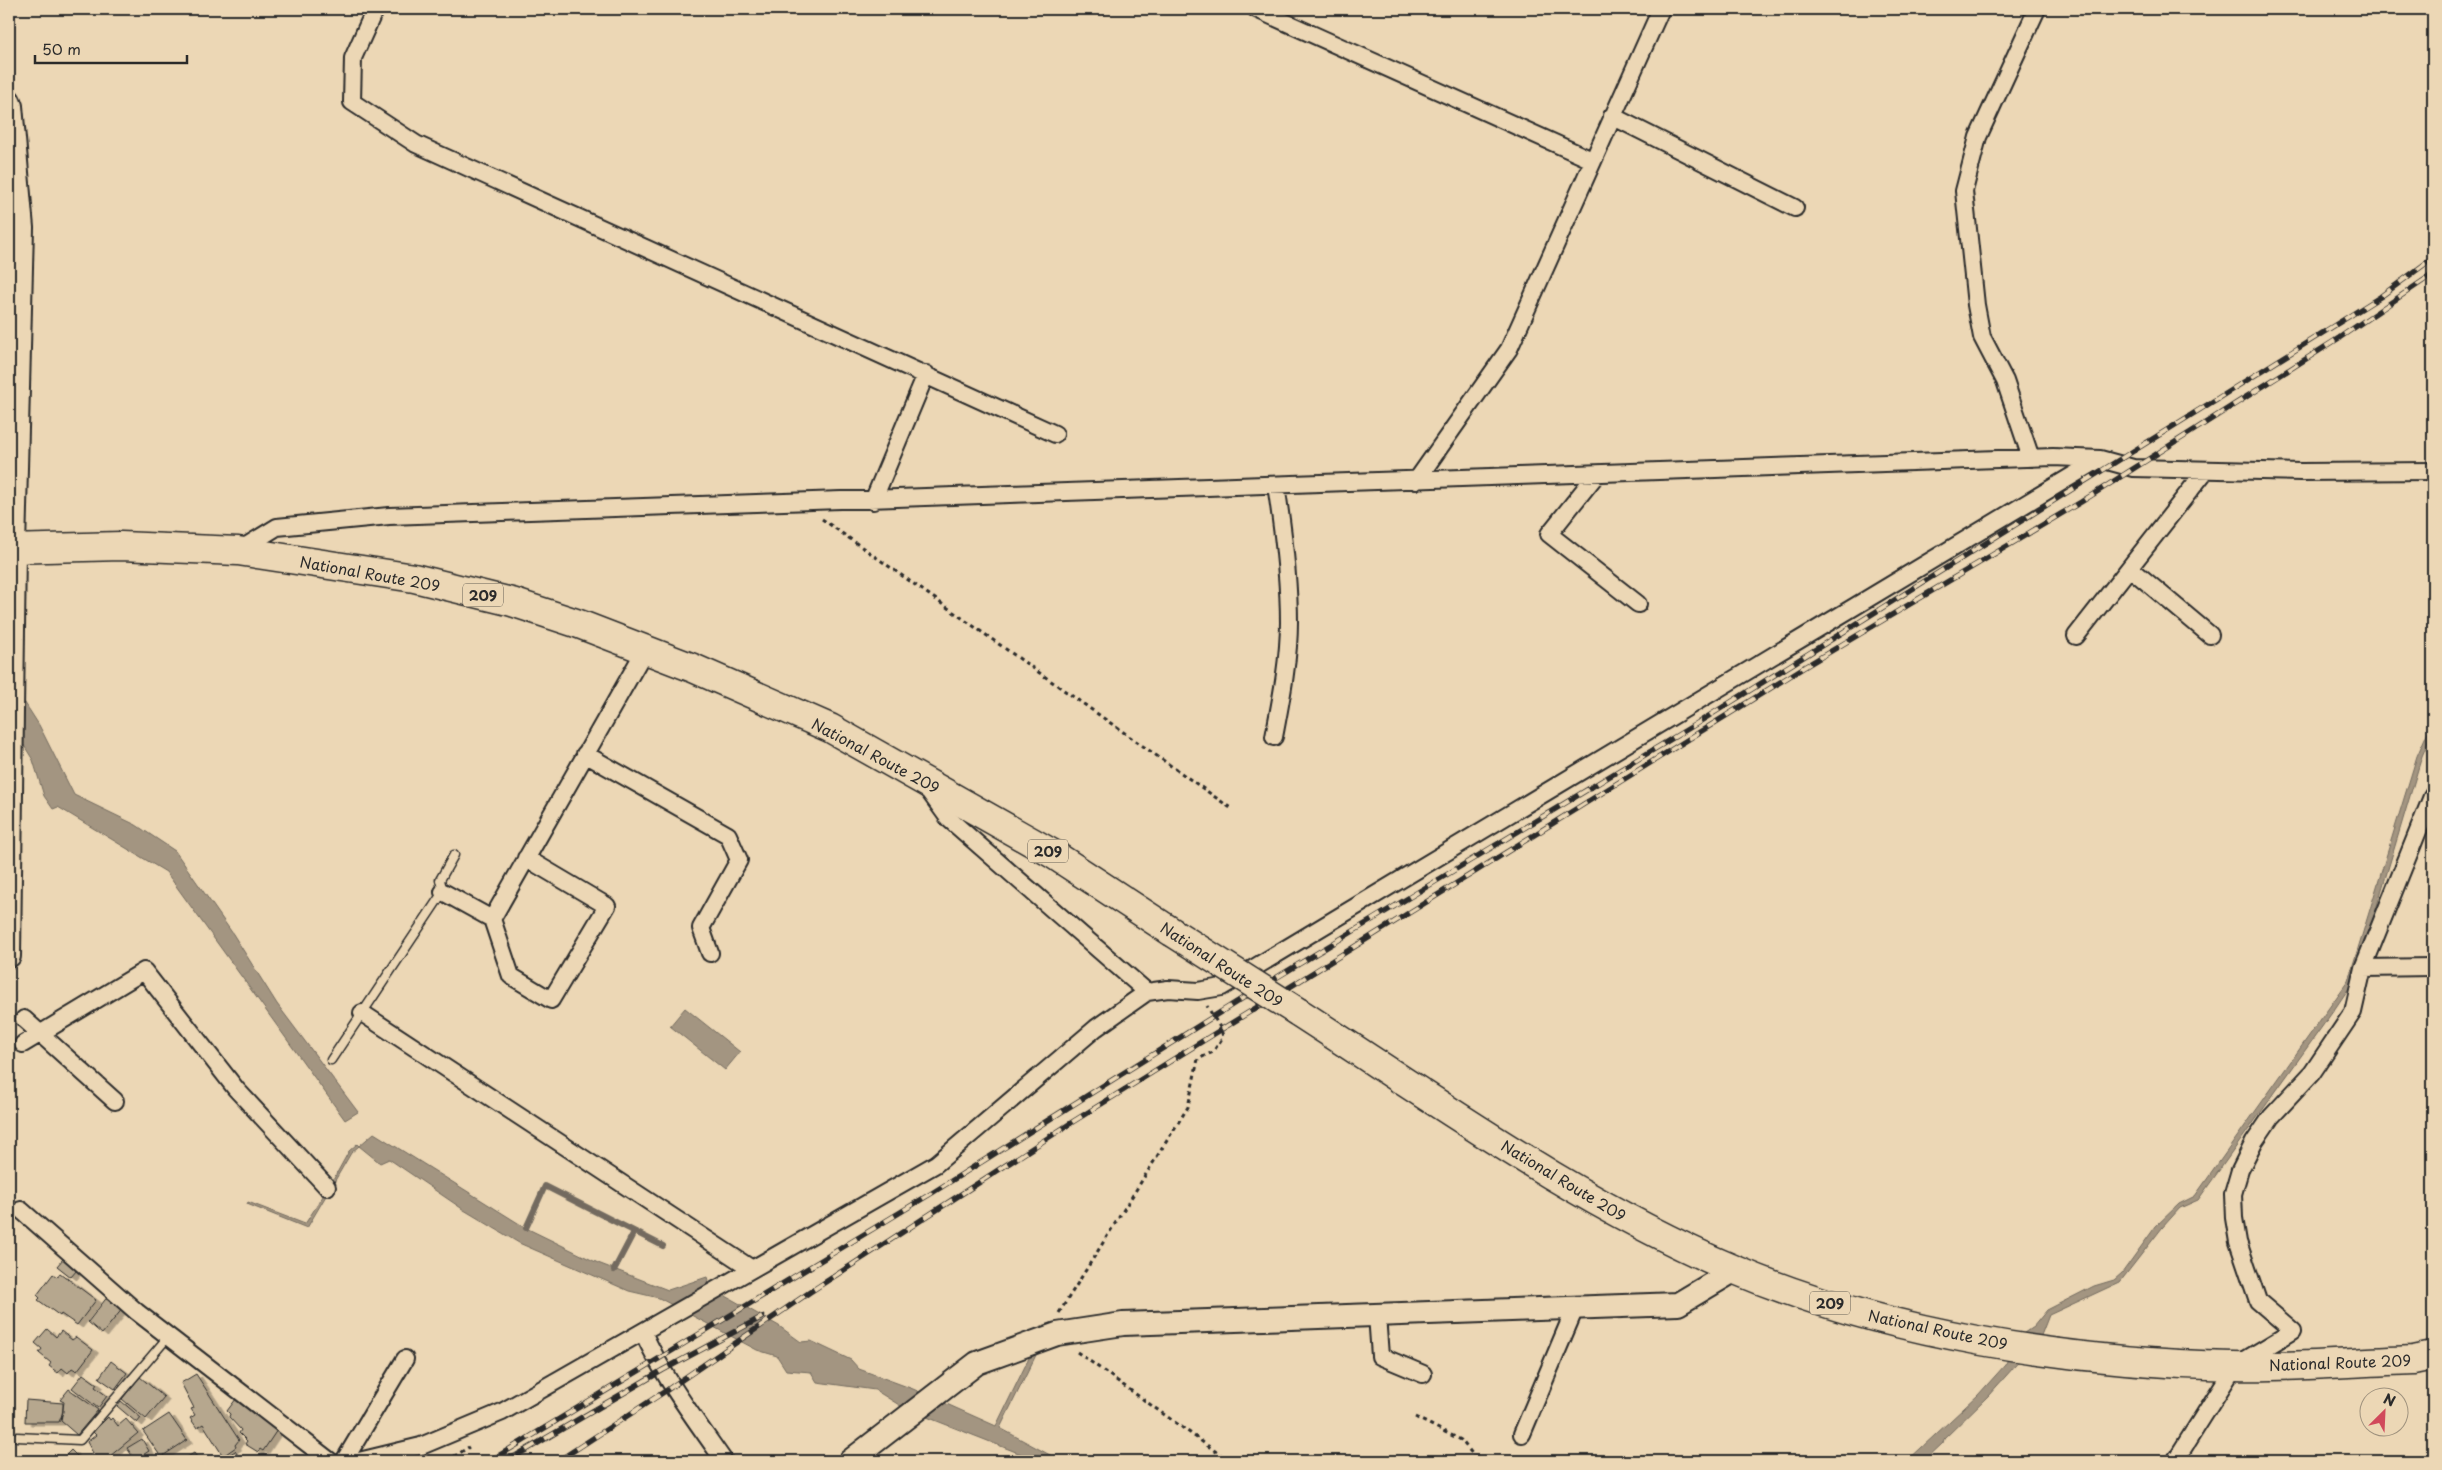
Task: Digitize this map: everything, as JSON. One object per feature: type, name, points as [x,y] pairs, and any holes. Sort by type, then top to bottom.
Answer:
[{"type":"highway","name":"National Route 209","points":[[11,548],[121,546],[238,551],[414,578],[503,599],[579,624],[645,650],[830,728],[1053,854],[1567,1185],[1650,1230],[1735,1270],[1847,1309],[1988,1343],[2108,1358],[2235,1366],[2414,1360],[2433,1356]]},
{"type":"street","points":[[375,9],[353,58],[352,102],[416,144],[1055,434]]},
{"type":"street","points":[[1256,9],[1592,160]]},
{"type":"street","points":[[1416,481],[1509,350],[1592,160],[1661,9]]},
{"type":"street","points":[[2031,458],[2005,381],[1982,337],[1976,305],[1964,191],[1978,137],[2036,9]]},
{"type":"street","points":[[9,101],[12,106],[22,228],[11,548],[9,956]]},
{"type":"street","points":[[1612,116],[1796,208]]},
{"type":"street","points":[[873,501],[926,374]]},
{"type":"street","points":[[238,551],[277,527],[389,516],[873,501],[2031,458],[2100,459],[2133,468],[2301,472],[2433,471]]},
{"type":"street","points":[[359,1461],[421,1446],[502,1412],[936,1164],[1096,1028],[1147,992],[1168,989],[1198,991],[1222,987],[2100,459]]},
{"type":"street","points":[[2076,636],[2206,470]]},
{"type":"street","points":[[1596,475],[1549,534],[1638,604]]},
{"type":"street","points":[[1274,736],[1281,700],[1289,624],[1286,554],[1276,485]]},
{"type":"street","points":[[2130,568],[2210,635]]},
{"type":"street","points":[[492,919],[645,650]]},
{"type":"street","points":[[585,754],[728,835],[739,860],[701,928],[710,953]]},
{"type":"street","points":[[919,777],[949,820],[1147,992]]},
{"type":"street","points":[[2175,1461],[2235,1366],[2293,1331],[2258,1302],[2238,1242],[2233,1194],[2240,1170],[2254,1142],[2271,1117],[2312,1073],[2353,1012],[2363,968],[2433,794]]},
{"type":"street","points":[[443,892],[492,919],[511,976],[551,1000],[607,906],[526,858]]},
{"type":"street","points":[[2363,968],[2433,967]]},
{"type":"street","points":[[23,1044],[144,971],[236,1089],[327,1187]]},
{"type":"street","points":[[362,1013],[752,1269]]},
{"type":"street","points":[[24,1020],[116,1101]]},
{"type":"street","points":[[21,1210],[136,1312],[330,1461]]},
{"type":"street","points":[[850,1461],[977,1363],[1056,1334],[1124,1324],[1576,1306],[1678,1304],[1735,1270]]},
{"type":"street","points":[[1522,1434],[1576,1306]]},
{"type":"street","points":[[1377,1315],[1380,1356],[1423,1374]]},
{"type":"street","points":[[643,1332],[656,1360],[672,1387],[724,1461]]},
{"type":"street","points":[[344,1461],[405,1359]]},
{"type":"lane","points":[[331,1060],[443,892],[440,880],[454,855]]},
{"type":"lane","points":[[17,1437],[80,1440],[168,1337]]},
{"type":"path","points":[[799,503],[1232,808]]},
{"type":"path","points":[[1198,991],[1221,1029],[1223,1037],[1213,1052],[1198,1059],[1188,1107],[1058,1314],[1056,1334],[1069,1347],[1229,1461]]},
{"type":"path","points":[[1415,1417],[1461,1440],[1474,1456],[1472,1461]]},
{"type":"path","points":[[446,1461],[474,1444]]},
{"type":"shaded area","points":[[9,678],[39,725],[74,795],[136,825],[175,851],[233,934],[277,1004],[358,1112],[345,1120],[166,872],[58,807],[53,809],[44,796],[33,760],[9,721]]},
{"type":"shaded area","points":[[2433,720],[2433,731],[2422,756],[2355,979],[2334,1010],[2198,1200],[2180,1208],[2120,1282],[2049,1315],[2040,1338],[1988,1396],[1944,1439],[1943,1443],[1924,1461],[1907,1461],[1978,1395],[2005,1365],[2021,1335],[2033,1327],[2047,1310],[2094,1286],[2114,1280],[2122,1273],[2156,1226],[2179,1204],[2195,1196],[2348,981],[2417,756]]},
{"type":"shaded area","points":[[685,1008],[740,1052],[725,1070],[670,1026]]},
{"type":"shaded area","points":[[374,1133],[526,1228],[598,1263],[668,1290],[707,1277],[710,1287],[779,1326],[801,1342],[811,1341],[851,1360],[859,1369],[913,1389],[996,1426],[1029,1358],[1036,1355],[1000,1428],[1061,1461],[1040,1461],[1026,1456],[904,1408],[875,1390],[817,1382],[811,1372],[786,1370],[777,1356],[757,1350],[659,1298],[629,1291],[519,1243],[464,1210],[389,1159],[380,1163],[359,1146]]},
{"type":"shaded area","points":[[357,1144],[359,1146],[351,1153],[333,1184],[332,1182],[349,1151]]},
{"type":"shaded area","points":[[325,1193],[327,1194],[307,1228],[247,1204],[248,1202],[305,1224]]},
{"type":"building","points":[[63,1259],[77,1270],[71,1277],[57,1266]]},
{"type":"building","points":[[60,1273],[96,1300],[77,1325],[61,1314],[60,1316],[38,1300],[40,1298],[37,1295],[53,1274],[57,1277]]},
{"type":"building","points":[[108,1296],[123,1308],[102,1334],[88,1322]]},
{"type":"building","points":[[47,1329],[56,1337],[61,1331],[72,1340],[76,1337],[93,1350],[77,1371],[72,1368],[68,1373],[62,1368],[58,1373],[49,1366],[51,1363],[39,1353],[42,1349],[35,1343]]},
{"type":"building","points":[[111,1361],[127,1373],[115,1389],[99,1378]]},
{"type":"building","points":[[83,1374],[97,1384],[95,1387],[107,1396],[98,1408],[72,1388]]},
{"type":"building","points":[[196,1374],[239,1440],[235,1445],[236,1447],[223,1456],[203,1424],[197,1428],[190,1418],[195,1415],[191,1409],[194,1408],[181,1383]]},
{"type":"building","points":[[140,1377],[164,1397],[146,1419],[122,1399]]},
{"type":"building","points":[[69,1389],[98,1410],[77,1435],[61,1421],[64,1402],[60,1400]]},
{"type":"building","points":[[236,1399],[277,1430],[263,1451],[260,1449],[258,1452],[245,1444],[247,1441],[239,1433],[241,1430],[229,1417],[230,1414],[227,1411]]},
{"type":"building","points":[[26,1400],[63,1403],[63,1412],[59,1422],[25,1422]]},
{"type":"building","points":[[121,1401],[141,1418],[137,1423],[117,1406]]},
{"type":"building","points":[[169,1414],[187,1440],[161,1457],[143,1431]]},
{"type":"building","points":[[108,1417],[110,1420],[112,1418],[118,1426],[126,1419],[138,1433],[104,1461],[96,1461],[91,1455],[93,1453],[87,1442],[96,1435],[93,1432]]},
{"type":"building","points":[[142,1439],[149,1451],[135,1460],[127,1448]]},
{"type":"building","points":[[71,1450],[82,1461],[64,1461],[66,1459],[64,1457]]},
{"type":"building","points":[[235,1451],[242,1461],[224,1461],[223,1459]]},
{"type":"building","points":[[194,1453],[200,1461],[181,1461]]},
{"type":"building","points":[[215,1455],[220,1461],[206,1461]]},
{"type":"waterway","points":[[526,1228],[545,1186],[663,1246]]},
{"type":"waterway","points":[[614,1270],[634,1232]]},
{"type":"railway","points":[[490,1461],[932,1193],[1251,993],[1691,727],[2380,297],[2433,258]]},
{"type":"railway","points":[[558,1461],[667,1390],[810,1292],[1074,1121],[1806,666],[2081,502],[2339,338],[2433,274]]},
{"type":"railway","points":[[507,1461],[663,1370],[762,1317]]}]
